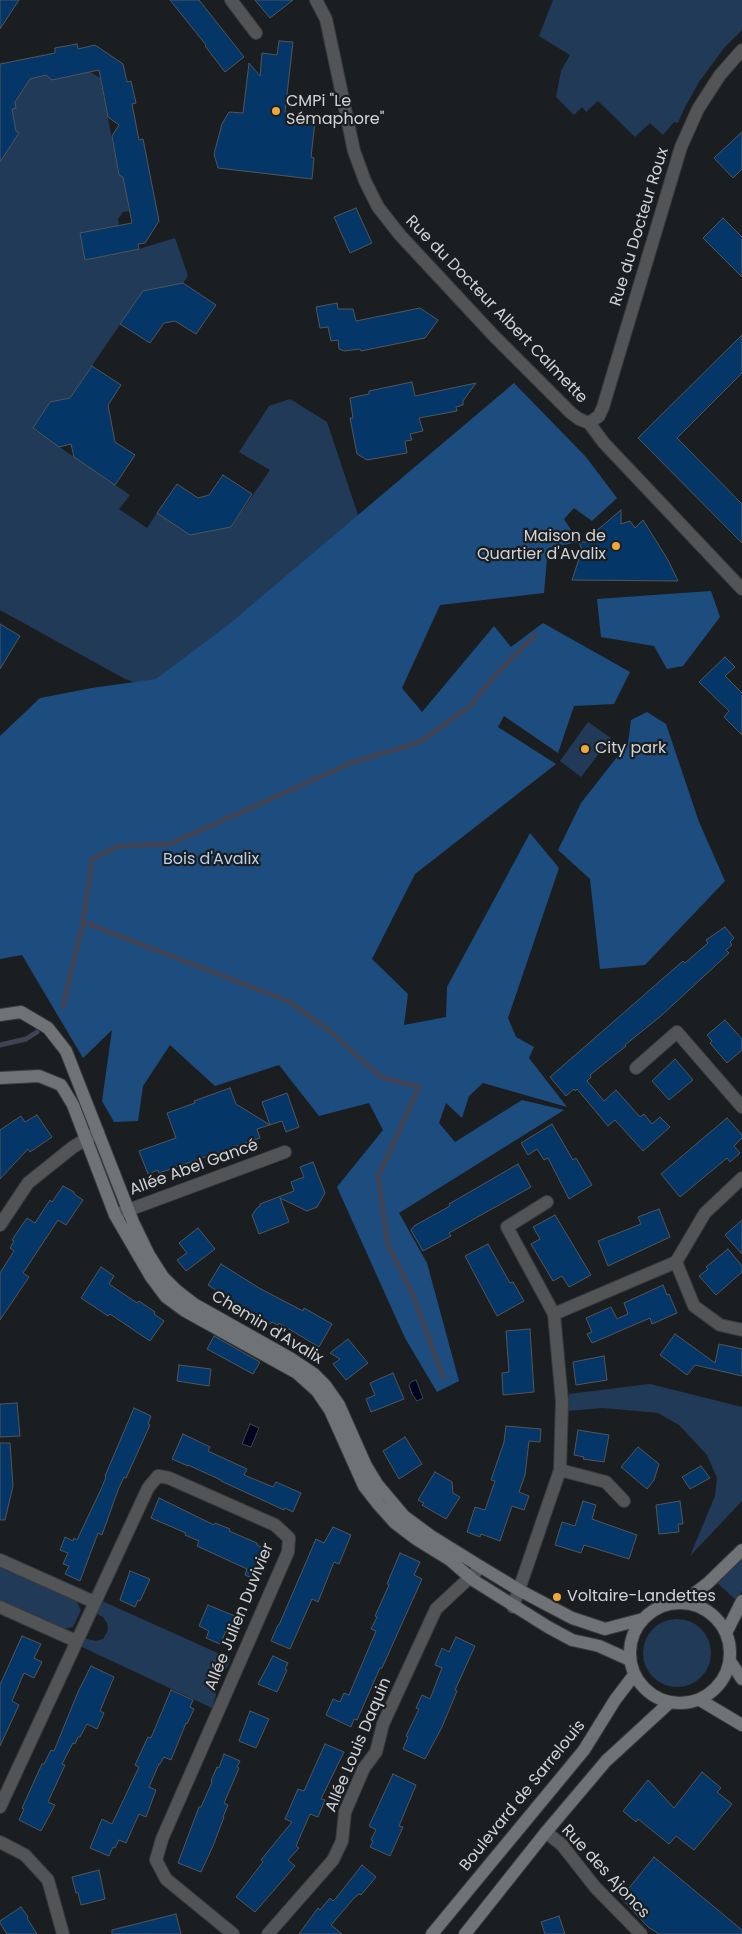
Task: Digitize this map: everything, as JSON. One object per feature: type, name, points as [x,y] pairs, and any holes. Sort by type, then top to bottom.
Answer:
[{"type":"street","points":[[231,0],[256,33]]},
{"type":"street","name":"Rue du Docteur Albert Calmette","points":[[316,0],[326,19],[354,151],[365,181],[378,207],[400,235],[494,336],[571,413],[589,423],[604,443],[742,589]]},
{"type":"street","name":"Rue du Docteur Roux","points":[[589,423],[599,416],[604,407],[681,146],[698,109],[720,74],[742,50]]},
{"type":"street","name":"Chemin d'Avalix","points":[[0,1014],[21,1012],[48,1028],[66,1051],[128,1210],[148,1255],[163,1277],[194,1304],[290,1358],[314,1374],[339,1404],[366,1466],[377,1484],[390,1502],[404,1516],[431,1536],[481,1567],[572,1618],[605,1629],[643,1619]]},
{"type":"street","points":[[636,1068],[677,1032],[742,1107]]},
{"type":"street","name":"Chemin d'Avalix","points":[[0,1078],[39,1076],[61,1085],[73,1105],[114,1215],[151,1277],[166,1296],[185,1311],[296,1373],[317,1391],[330,1410],[364,1486],[395,1523],[416,1539],[450,1560],[470,1578],[513,1607],[572,1640],[599,1646],[630,1660]]},
{"type":"street","points":[[0,1225],[28,1183],[98,1132]]},
{"type":"street","name":"Allée Abel Gancé","points":[[114,1215],[285,1152]]},
{"type":"street","points":[[554,1314],[676,1262],[705,1213],[742,1178]]},
{"type":"street","points":[[513,1607],[560,1470],[562,1401],[554,1314],[507,1227],[548,1202]]},
{"type":"street","points":[[676,1262],[694,1306],[720,1325],[742,1330]]},
{"type":"street","points":[[560,1470],[606,1482],[624,1501]]},
{"type":"street","name":"Allée Julien Duvivier","points":[[0,1808],[148,1488],[158,1476],[169,1478],[275,1525],[289,1538],[288,1552],[162,1839],[156,1860],[166,1880],[233,1934]]},
{"type":"street","points":[[682,1603],[708,1583],[742,1550]]},
{"type":"street","points":[[0,1560],[94,1602]]},
{"type":"street","name":"Allée Louis Daquin","points":[[268,1934],[333,1860],[342,1841],[346,1812],[364,1768],[376,1752],[383,1724],[436,1609],[481,1567]]},
{"type":"street","points":[[726,1633],[742,1601]]},
{"type":"street","points":[[682,1603],[696,1605],[708,1611],[719,1621],[726,1633],[730,1647],[730,1661],[725,1677],[714,1691],[700,1700],[685,1704],[669,1703],[655,1698],[648,1693],[642,1688],[634,1675],[630,1660],[630,1645],[634,1631],[643,1619],[654,1610],[668,1604],[682,1603]]},
{"type":"street","points":[[0,1607],[76,1641]]},
{"type":"street","points":[[730,1661],[742,1679]]},
{"type":"street","name":"Boulevard de Sarrelouis","points":[[432,1934],[584,1750],[615,1700],[634,1675]]},
{"type":"street","points":[[700,1700],[742,1725]]},
{"type":"street","points":[[465,1934],[546,1832],[606,1761],[669,1703]]},
{"type":"street","name":"Rue des Ajoncs","points":[[546,1832],[562,1845],[595,1887],[641,1934]]},
{"type":"street","points":[[0,1842],[25,1855],[48,1880],[63,1934]]},
{"type":"shaded area","points":[[553,0],[742,0],[742,30],[724,48],[699,82],[678,123],[674,122],[663,135],[650,123],[635,137],[598,101],[586,112],[582,107],[574,115],[556,97],[561,71],[570,55],[539,36]]},
{"type":"shaded area","points":[[90,72],[100,78],[119,175],[124,177],[129,211],[123,212],[118,219],[119,226],[85,260],[139,249],[175,238],[188,276],[183,283],[143,291],[67,402],[63,399],[50,402],[33,429],[130,495],[119,509],[147,528],[157,513],[190,535],[231,527],[270,470],[239,452],[269,406],[290,399],[327,422],[360,521],[158,690],[125,679],[0,610],[0,162],[12,129],[12,109],[16,108],[15,102],[30,79],[48,75],[52,80]]},
{"type":"shaded area","name":"City park","points":[[588,722],[611,738],[581,777],[560,761]]},
{"type":"shaded area","points":[[416,1380],[423,1398],[417,1401],[409,1385]]},
{"type":"shaded area","points":[[650,1384],[742,1407],[742,1501],[690,1556],[715,1496],[717,1478],[707,1455],[679,1425],[658,1413],[603,1408],[567,1411],[569,1394]]},
{"type":"shaded area","points":[[250,1424],[259,1428],[251,1447],[242,1444]]},
{"type":"shaded area","points":[[742,1558],[742,1591],[736,1600],[716,1582]]},
{"type":"shaded area","points":[[0,1566],[76,1600],[81,1610],[73,1627],[64,1629],[0,1600]]},
{"type":"shaded area","points":[[102,1601],[231,1659],[227,1668],[219,1671],[213,1685],[216,1695],[212,1708],[80,1646],[84,1638],[95,1641],[103,1639],[108,1630],[107,1623],[103,1617],[95,1613]]},
{"type":"shaded area","points":[[670,1619],[684,1619],[696,1624],[706,1634],[711,1646],[711,1660],[706,1672],[696,1682],[684,1687],[670,1687],[658,1682],[648,1672],[643,1660],[643,1646],[648,1634],[658,1624]]},
{"type":"green space","name":"Bois d'Avalix","points":[[514,383],[586,457],[617,498],[592,521],[574,508],[564,519],[579,542],[548,548],[544,593],[440,605],[402,688],[422,712],[494,626],[511,647],[543,623],[630,672],[614,704],[574,706],[558,753],[504,716],[498,727],[556,764],[415,874],[372,959],[408,994],[404,1025],[446,1017],[447,987],[530,833],[559,868],[508,1018],[516,1037],[534,1047],[529,1058],[567,1107],[483,1083],[469,1096],[462,1118],[446,1103],[439,1123],[455,1142],[522,1100],[564,1110],[399,1213],[427,1263],[459,1381],[437,1392],[405,1338],[337,1187],[383,1130],[369,1103],[319,1116],[279,1065],[215,1086],[170,1045],[143,1086],[138,1121],[114,1122],[102,1101],[112,1030],[83,1058],[22,955],[0,959],[0,736],[40,698],[156,679],[228,625]]},
{"type":"green space","points":[[711,591],[720,617],[683,666],[667,669],[654,646],[601,637],[597,599]]},
{"type":"green space","points":[[647,712],[666,724],[699,822],[725,881],[645,965],[600,969],[590,879],[558,850],[581,803],[628,743],[631,720]]},
{"type":"building","points":[[0,0],[19,0],[0,29]]},
{"type":"building","points":[[170,0],[199,0],[244,57],[225,72]]},
{"type":"building","points":[[255,0],[293,0],[270,18]]},
{"type":"building","name":"CMPi \"Le Sémaphore\"","points":[[279,41],[293,42],[285,112],[293,113],[292,119],[315,122],[311,157],[314,158],[312,179],[218,168],[214,154],[222,124],[229,112],[243,113],[249,63],[260,76],[262,53],[277,55]]},
{"type":"building","points":[[77,44],[78,49],[95,45],[123,64],[127,82],[131,81],[136,103],[132,104],[139,140],[143,139],[159,221],[145,243],[138,244],[139,249],[85,260],[80,233],[132,223],[123,177],[119,175],[112,136],[119,125],[108,117],[99,70],[52,80],[46,75],[30,79],[15,102],[16,108],[12,109],[16,131],[19,133],[0,162],[0,64],[55,53],[55,48]]},
{"type":"building","points":[[742,132],[742,169],[733,178],[714,158]]},
{"type":"building","points":[[356,208],[372,243],[350,253],[334,217]]},
{"type":"building","points":[[723,218],[742,237],[742,277],[703,238]]},
{"type":"building","points":[[183,283],[216,305],[196,334],[175,321],[164,323],[150,343],[120,324],[143,291]]},
{"type":"building","points":[[337,303],[338,309],[353,309],[356,321],[420,308],[438,320],[425,338],[361,351],[360,349],[344,351],[339,349],[338,340],[331,341],[328,327],[320,328],[316,307]]},
{"type":"building","points":[[742,335],[742,373],[677,438],[742,504],[742,543],[638,438]]},
{"type":"building","points":[[92,366],[121,385],[108,405],[115,442],[135,455],[115,485],[74,457],[71,444],[59,447],[33,428],[50,402],[70,398]]},
{"type":"building","points":[[412,382],[415,396],[476,383],[463,401],[463,405],[456,407],[457,411],[419,418],[423,431],[410,434],[412,440],[405,441],[407,453],[367,460],[357,454],[350,418],[353,418],[350,398],[369,394],[369,391]]},
{"type":"building","points":[[223,475],[252,494],[231,527],[190,535],[157,513],[177,484],[198,498],[209,495]]},
{"type":"building","name":"Maison de Quartier d'Avalix","points":[[621,510],[621,524],[630,521],[635,528],[643,520],[668,560],[678,581],[572,580],[582,550],[579,542],[587,542],[595,532]]},
{"type":"building","points":[[0,624],[20,636],[0,669]]},
{"type":"building","points":[[725,657],[735,667],[725,676],[742,693],[742,735],[724,717],[729,711],[699,682]]},
{"type":"building","points":[[725,927],[734,938],[730,942],[732,945],[726,950],[729,953],[662,1015],[590,1075],[591,1077],[587,1081],[604,1101],[616,1090],[640,1117],[644,1114],[652,1124],[660,1117],[670,1127],[643,1151],[615,1120],[608,1126],[577,1089],[575,1091],[574,1089],[566,1096],[550,1077],[683,961],[685,963],[708,943],[706,940]]},
{"type":"building","points":[[725,1020],[742,1039],[742,1050],[727,1063],[710,1043],[712,1041],[707,1035]]},
{"type":"building","points":[[675,1059],[693,1080],[669,1100],[652,1081]]},
{"type":"building","points":[[230,1088],[236,1104],[270,1125],[257,1129],[260,1138],[159,1173],[158,1170],[148,1174],[139,1151],[176,1138],[167,1113]]},
{"type":"building","points":[[287,1093],[299,1127],[286,1132],[282,1121],[270,1125],[262,1102]]},
{"type":"building","points":[[37,1115],[52,1137],[30,1152],[28,1149],[0,1179],[0,1130],[21,1116],[25,1122]]},
{"type":"building","points":[[727,1118],[742,1135],[742,1138],[734,1146],[740,1153],[730,1162],[727,1158],[680,1197],[661,1174]]},
{"type":"building","points":[[552,1124],[573,1160],[576,1158],[592,1185],[569,1199],[548,1158],[544,1160],[537,1149],[528,1155],[521,1143]]},
{"type":"building","points":[[313,1162],[325,1193],[317,1207],[307,1211],[280,1198],[289,1222],[259,1234],[252,1215],[260,1204],[294,1191],[291,1182],[304,1177],[300,1167]]},
{"type":"building","points":[[518,1164],[531,1187],[449,1233],[451,1236],[423,1251],[411,1230],[414,1226]]},
{"type":"building","points":[[63,1186],[83,1200],[66,1225],[58,1220],[23,1273],[29,1277],[0,1320],[0,1273],[14,1251],[10,1248],[14,1241],[12,1240],[27,1218],[35,1223],[50,1200],[52,1202]]},
{"type":"building","points":[[659,1209],[670,1237],[608,1266],[598,1241],[641,1224],[638,1217]]},
{"type":"building","points":[[555,1215],[591,1275],[569,1287],[562,1276],[553,1281],[531,1244],[540,1239],[533,1227]]},
{"type":"building","points":[[742,1220],[742,1254],[725,1235]]},
{"type":"building","points":[[198,1228],[215,1249],[186,1271],[177,1260],[187,1253],[179,1243]]},
{"type":"building","points":[[488,1244],[510,1283],[513,1282],[524,1301],[497,1316],[465,1256]]},
{"type":"building","points":[[728,1249],[742,1266],[742,1272],[716,1295],[699,1276],[708,1269],[706,1267]]},
{"type":"building","points":[[221,1264],[259,1288],[303,1311],[304,1308],[332,1324],[319,1347],[279,1323],[278,1325],[272,1322],[270,1324],[216,1293],[217,1291],[208,1285]]},
{"type":"building","points":[[101,1267],[114,1276],[109,1284],[137,1303],[139,1301],[164,1321],[150,1341],[110,1314],[108,1316],[81,1298]]},
{"type":"building","points":[[663,1285],[677,1313],[652,1324],[650,1318],[592,1343],[587,1334],[592,1332],[586,1318],[611,1307],[617,1319],[628,1314],[624,1303]]},
{"type":"building","points":[[530,1329],[534,1392],[503,1395],[502,1373],[509,1372],[506,1331]]},
{"type":"building","points":[[675,1334],[715,1363],[719,1344],[742,1349],[742,1376],[695,1365],[687,1375],[660,1355]]},
{"type":"building","points":[[214,1336],[260,1362],[253,1374],[207,1349]]},
{"type":"building","points":[[348,1339],[368,1363],[346,1380],[333,1364],[340,1359],[330,1353]]},
{"type":"building","points":[[604,1356],[607,1380],[576,1385],[573,1362]]},
{"type":"building","points":[[179,1365],[211,1369],[209,1386],[177,1381]]},
{"type":"building","points":[[393,1373],[404,1399],[371,1412],[366,1399],[375,1395],[370,1383]]},
{"type":"building","points":[[17,1403],[20,1436],[0,1437],[0,1404]]},
{"type":"building","points":[[134,1408],[151,1416],[148,1424],[150,1425],[126,1478],[124,1477],[118,1490],[102,1535],[98,1533],[80,1581],[65,1574],[69,1566],[63,1564],[68,1553],[60,1550],[65,1537],[73,1541],[74,1538],[77,1540],[102,1487]]},
{"type":"building","points":[[506,1426],[541,1429],[540,1442],[529,1441],[525,1475],[519,1492],[529,1496],[524,1510],[512,1506],[500,1541],[481,1534],[480,1537],[467,1532],[475,1507],[485,1510],[495,1481],[491,1480],[504,1442]]},
{"type":"building","points":[[578,1430],[609,1435],[604,1462],[583,1459],[584,1457],[574,1455]]},
{"type":"building","points":[[183,1434],[210,1447],[208,1451],[247,1469],[244,1475],[273,1487],[276,1482],[301,1493],[293,1512],[285,1508],[284,1510],[172,1459]]},
{"type":"building","points":[[405,1437],[422,1464],[399,1479],[383,1451]]},
{"type":"building","points":[[0,1443],[10,1443],[13,1486],[5,1520],[0,1520]]},
{"type":"building","points":[[638,1447],[659,1464],[654,1480],[647,1489],[621,1467]]},
{"type":"building","points":[[701,1466],[710,1478],[690,1489],[682,1477]]},
{"type":"building","points":[[435,1472],[452,1482],[453,1493],[460,1497],[446,1519],[422,1505],[424,1503],[418,1500]]},
{"type":"building","points":[[159,1498],[214,1525],[215,1523],[230,1529],[229,1531],[257,1543],[257,1545],[269,1551],[256,1580],[245,1575],[247,1569],[197,1546],[199,1541],[185,1535],[186,1533],[151,1518]]},
{"type":"building","points":[[583,1501],[596,1505],[592,1519],[637,1535],[629,1559],[584,1545],[581,1553],[555,1545],[562,1522],[575,1526]]},
{"type":"building","points":[[680,1501],[683,1524],[678,1524],[679,1532],[659,1534],[656,1505]]},
{"type":"building","points":[[333,1527],[351,1535],[339,1564],[334,1562],[318,1602],[312,1599],[290,1649],[271,1641],[316,1539],[324,1543]]},
{"type":"building","points":[[400,1553],[420,1562],[414,1575],[422,1579],[382,1668],[380,1668],[357,1720],[354,1719],[351,1727],[326,1715],[333,1699],[340,1702],[344,1693],[349,1695],[376,1631],[371,1629],[377,1617],[375,1616],[389,1585],[387,1584]]},
{"type":"building","points":[[130,1571],[150,1579],[140,1601],[138,1600],[135,1607],[120,1600]]},
{"type":"building","points":[[208,1605],[235,1616],[220,1644],[206,1638],[209,1631],[199,1626]]},
{"type":"building","points":[[22,1636],[41,1644],[34,1658],[42,1662],[34,1678],[24,1673],[12,1701],[19,1705],[0,1746],[0,1685]]},
{"type":"building","points":[[456,1637],[475,1646],[455,1690],[457,1691],[442,1727],[425,1759],[403,1749],[408,1737],[406,1736],[419,1709],[416,1708],[422,1695],[430,1699],[442,1668],[435,1665],[442,1648],[449,1652]]},
{"type":"building","points":[[273,1656],[288,1663],[285,1669],[287,1670],[277,1692],[258,1684]]},
{"type":"building","points":[[91,1666],[114,1677],[100,1711],[104,1713],[97,1729],[87,1724],[75,1744],[73,1743],[62,1764],[65,1765],[48,1802],[55,1805],[41,1831],[19,1820],[24,1809],[22,1808],[42,1764],[44,1764],[51,1750],[54,1751],[78,1692]]},
{"type":"building","points":[[171,1690],[193,1700],[190,1707],[194,1709],[186,1723],[171,1760],[164,1757],[159,1764],[149,1787],[156,1790],[146,1817],[139,1814],[126,1843],[119,1840],[109,1856],[90,1848],[102,1819],[112,1824],[139,1767],[135,1765],[148,1737],[151,1738]]},
{"type":"building","points":[[250,1711],[269,1719],[256,1748],[239,1741]]},
{"type":"building","points":[[325,1744],[344,1752],[321,1799],[325,1800],[318,1817],[310,1814],[296,1846],[299,1848],[288,1860],[295,1866],[255,1912],[236,1897],[263,1862],[261,1860],[292,1822],[285,1819],[298,1789],[304,1791]]},
{"type":"building","points":[[224,1754],[240,1761],[237,1767],[239,1768],[224,1803],[228,1805],[224,1817],[201,1872],[178,1863],[199,1807],[201,1807]]},
{"type":"building","points":[[702,1772],[721,1788],[717,1792],[732,1804],[694,1850],[676,1836],[669,1844],[638,1819],[636,1822],[623,1811],[648,1780],[674,1808]]},
{"type":"building","points":[[393,1774],[416,1785],[399,1826],[403,1827],[390,1856],[370,1847],[376,1830],[369,1826]]},
{"type":"building","points":[[654,1857],[742,1930],[742,1934],[659,1934],[648,1927],[621,1898]]},
{"type":"building","points":[[362,1865],[376,1877],[361,1895],[359,1894],[354,1898],[331,1925],[342,1934],[299,1934],[318,1908],[320,1910],[330,1898],[333,1901]]},
{"type":"building","points":[[99,1870],[105,1899],[81,1905],[72,1877]]},
{"type":"building","points":[[21,1907],[37,1934],[7,1934],[0,1923],[0,1921]]},
{"type":"building","points":[[176,1914],[181,1934],[112,1934],[112,1930]]},
{"type":"building","points":[[559,1916],[565,1934],[545,1934],[541,1922]]},
{"type":"waterway","points":[[443,1377],[413,1295],[388,1245],[378,1177],[419,1087],[381,1077],[327,1029],[288,1001],[83,922],[92,859],[118,846],[170,844],[351,763],[420,742],[470,706],[498,672],[535,635]]},
{"type":"waterway","points":[[63,1007],[83,922]]},
{"type":"waterway","points":[[0,1045],[26,1039],[37,1032]]},
{"type":"place","name":"CMPi \"Le Sémaphore\"","points":[[276,111]]},
{"type":"place","name":"Maison de Quartier d'Avalix","points":[[616,546]]},
{"type":"place","name":"City park","points":[[585,749]]},
{"type":"place","name":"Voltaire-Landettes","points":[[557,1597]]}]
